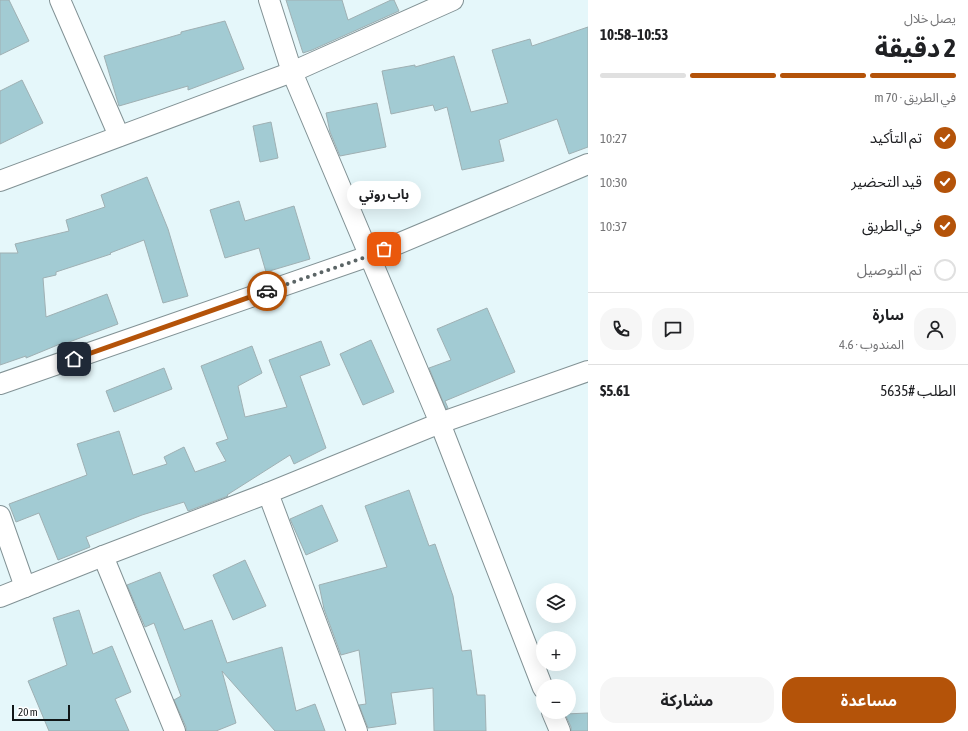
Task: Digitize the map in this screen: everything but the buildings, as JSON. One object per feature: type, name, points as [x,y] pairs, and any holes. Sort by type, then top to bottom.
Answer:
[{"type":"street","points":[[60,0],[119,136]]},
{"type":"street","points":[[269,0],[292,72],[440,423],[540,679]]},
{"type":"street","points":[[0,181],[292,72],[453,0]]},
{"type":"street","points":[[0,384],[369,256],[588,164]]},
{"type":"street","points":[[0,597],[268,493],[440,423],[588,371]]},
{"type":"street","points":[[268,493],[357,731]]},
{"type":"street","points":[[0,516],[25,587]]},
{"type":"street","points":[[103,556],[175,731]]},
{"type":"street","points":[[555,719],[560,731]]},
{"type":"way so far","points":[[267,291],[369,256],[384,249]]},
{"type":"place","name":"باب روتي","points":[[384,249]]},
{"type":"route","points":[[74,359],[267,291]]}]
